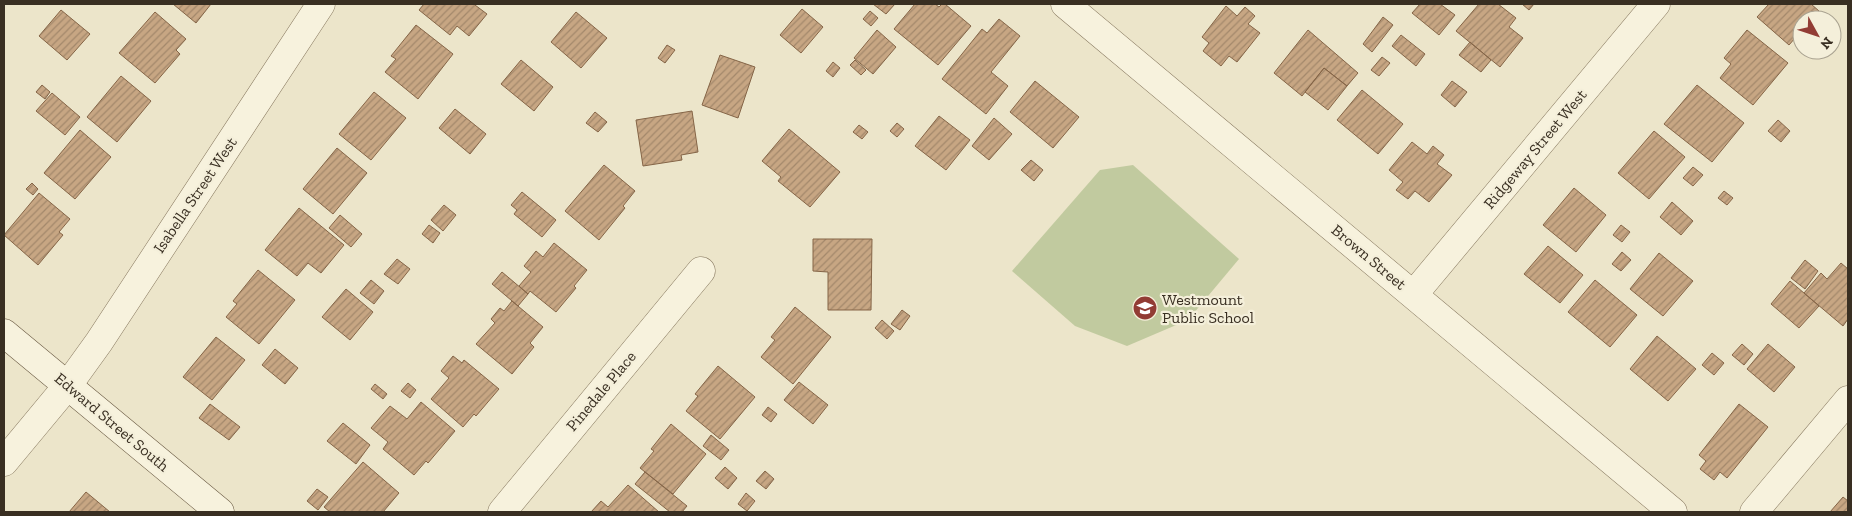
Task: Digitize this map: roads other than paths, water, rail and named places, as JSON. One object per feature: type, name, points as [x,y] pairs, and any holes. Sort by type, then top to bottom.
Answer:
[{"type":"street","name":"Isabella Street West","points":[[4,462],[68,385],[107,331],[321,4]]},
{"type":"street","name":"Brown Street","points":[[1065,4],[1673,512]]},
{"type":"street","name":"Ridgeway Street West","points":[[1414,294],[1656,4]]},
{"type":"street","name":"Pinedale Place","points":[[502,512],[701,271]]},
{"type":"street","name":"Edward Street South","points":[[4,333],[220,512]]},
{"type":"street","points":[[1754,512],[1848,400]]},
{"type":"place","name":"Westmount Public School","points":[[1145,308]]}]
